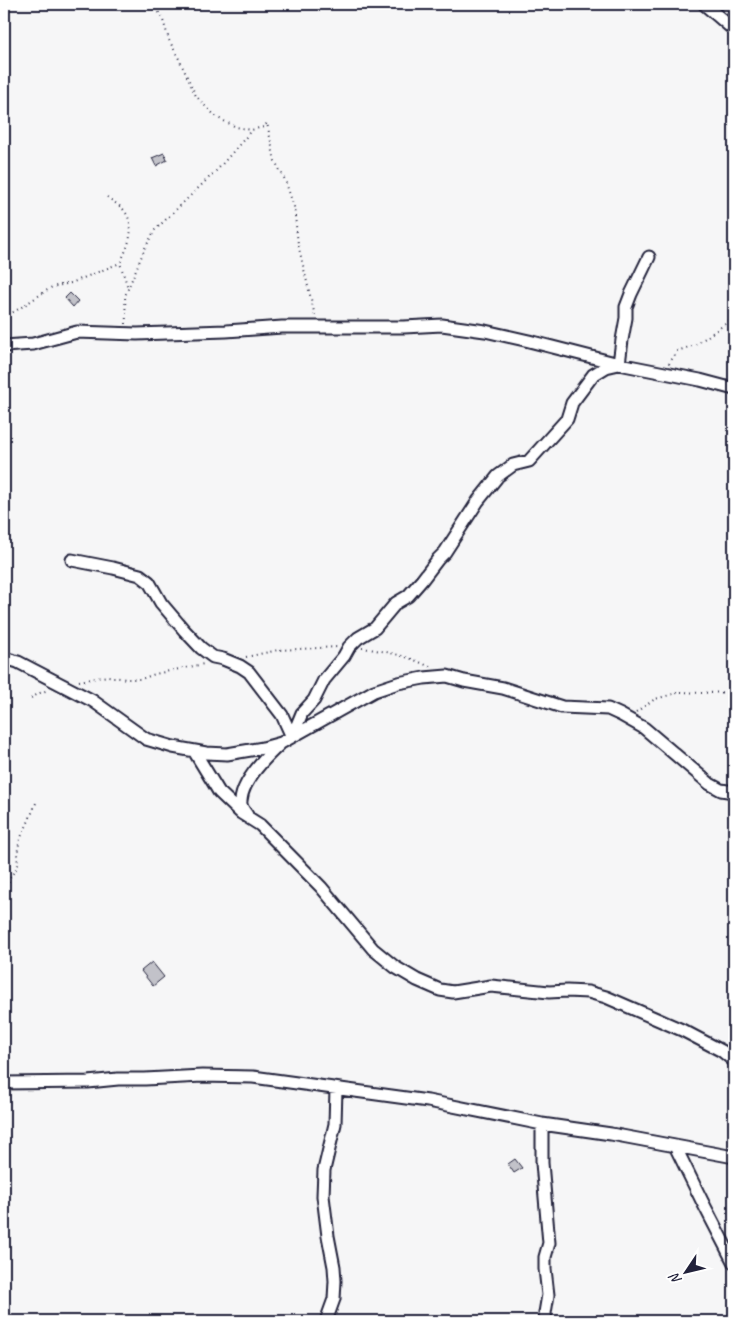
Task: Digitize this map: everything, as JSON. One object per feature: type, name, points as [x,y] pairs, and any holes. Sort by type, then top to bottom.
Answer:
[{"type":"street","points":[[704,4],[734,30]]},
{"type":"street","points":[[620,364],[626,307],[649,257]]},
{"type":"street","points":[[4,346],[33,344],[76,332],[127,334],[317,326],[404,327],[442,325],[485,331],[620,364],[700,380],[734,389]]},
{"type":"street","points":[[250,818],[240,802],[253,773],[286,740],[302,713],[314,700],[324,680],[349,647],[358,638],[375,628],[396,603],[408,596],[422,580],[445,552],[478,501],[498,476],[513,464],[529,462],[567,419],[572,403],[593,375],[606,367],[620,364]]},
{"type":"street","points":[[72,560],[140,575],[149,582],[161,603],[201,648],[213,657],[240,666],[249,672],[282,716],[286,740]]},
{"type":"street","points":[[4,658],[18,662],[93,701],[146,739],[194,751],[227,754],[262,748],[286,740],[374,691],[398,683],[447,676],[503,688],[562,707],[608,709],[644,728],[710,784],[721,790],[734,792]]},
{"type":"street","points":[[194,751],[219,792],[241,813],[260,825],[322,886],[373,949],[395,967],[417,980],[440,990],[453,992],[491,986],[549,992],[588,992],[606,997],[682,1030],[722,1051],[734,1061]]},
{"type":"street","points":[[4,1083],[88,1082],[202,1076],[253,1077],[428,1101],[542,1124],[612,1134],[734,1157]]},
{"type":"street","points":[[326,1321],[334,1299],[335,1281],[323,1196],[324,1170],[335,1124],[336,1089]]},
{"type":"street","points":[[542,1124],[542,1163],[549,1236],[545,1257],[548,1295],[545,1313],[546,1321]]},
{"type":"street","points":[[675,1146],[734,1263]]},
{"type":"path","points":[[153,4],[162,17],[169,40],[196,96],[206,108],[228,124],[236,127],[251,130],[264,127],[267,123],[275,160],[285,180],[294,207],[298,244],[317,326]]},
{"type":"path","points":[[127,334],[124,296],[155,230],[218,169],[251,130]]},
{"type":"path","points":[[4,317],[52,287],[71,283],[120,262],[127,248],[131,232],[129,220],[122,208],[107,198]]},
{"type":"path","points":[[120,262],[128,288]]},
{"type":"path","points":[[657,372],[666,367],[677,351],[694,345],[734,318]]},
{"type":"path","points":[[621,715],[634,713],[655,699],[682,692],[734,692]]},
{"type":"path","points":[[4,897],[11,876],[18,866],[17,854],[20,839],[36,803]]},
{"type":"building","points":[[164,153],[167,160],[156,166],[152,158]]},
{"type":"building","points":[[70,293],[78,301],[73,307],[65,298]]},
{"type":"building","points":[[152,962],[164,977],[153,986],[141,971]]},
{"type":"building","points":[[515,1159],[522,1168],[514,1173],[508,1164]]}]
